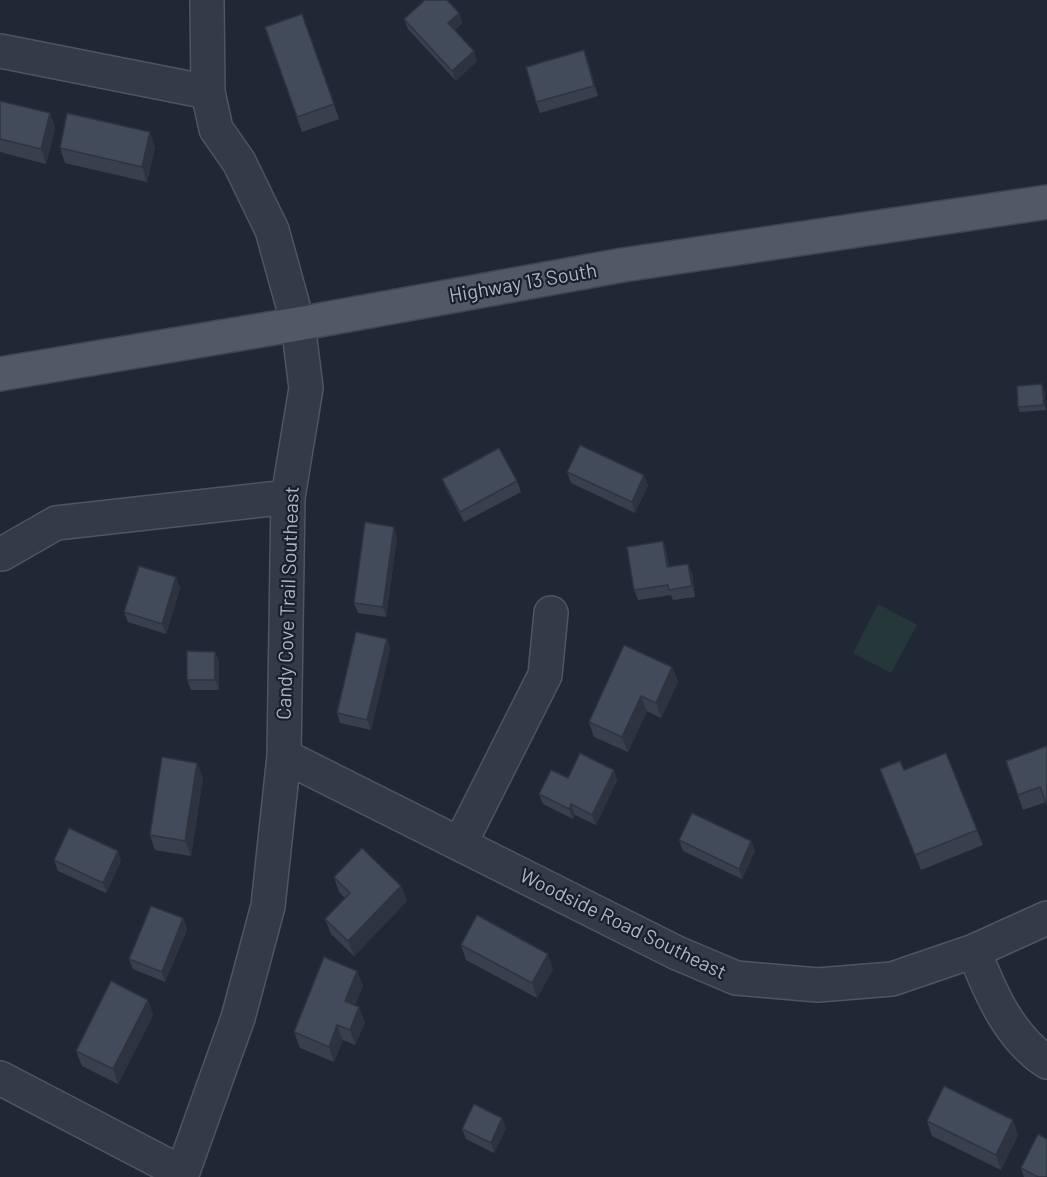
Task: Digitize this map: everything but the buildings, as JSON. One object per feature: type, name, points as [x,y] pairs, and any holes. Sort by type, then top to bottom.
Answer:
[{"type":"main road","name":"Highway 13 South","points":[[0,374],[298,324],[623,265],[1047,202]]},
{"type":"street","name":"Candy Cove Trail Southeast","points":[[181,1175],[237,1018],[268,906],[284,756],[288,497],[306,388],[298,324],[272,230],[240,162],[216,129],[208,92],[207,0]]},
{"type":"street","points":[[0,51],[208,92]]},
{"type":"street","points":[[2,554],[56,523],[288,497]]},
{"type":"street","points":[[460,844],[545,675],[551,613]]},
{"type":"street","name":"Woodside Road Southeast","points":[[284,756],[677,953],[736,978],[818,985],[892,979],[974,951],[1047,918]]},
{"type":"street","points":[[974,951],[994,1002],[1035,1054],[1047,1062]]},
{"type":"street","points":[[0,1078],[181,1175]]},
{"type":"shaded area","points":[[878,604],[917,625],[891,673],[853,653]]}]
